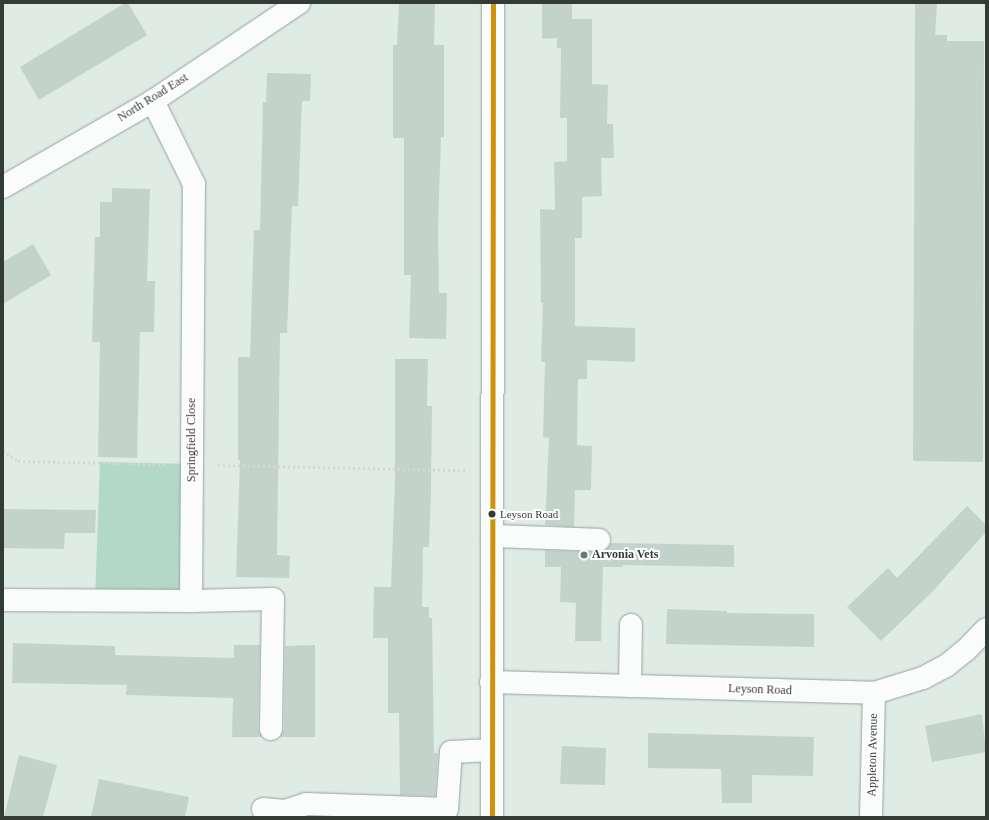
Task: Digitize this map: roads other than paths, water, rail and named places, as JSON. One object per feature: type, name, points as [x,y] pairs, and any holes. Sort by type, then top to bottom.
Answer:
[{"type":"street","name":"North Road East","points":[[3,187],[152,101],[299,3]]},
{"type":"street","points":[[492,3],[492,817]]},
{"type":"street","name":"Springfield Close","points":[[152,101],[194,184],[191,601]]},
{"type":"street","points":[[492,536],[598,540]]},
{"type":"street","points":[[3,600],[191,601],[273,599],[271,729]]},
{"type":"street","points":[[630,686],[632,625]]},
{"type":"street","name":"Leyson Road","points":[[491,682],[874,693],[923,678],[946,666],[966,650],[986,629]]},
{"type":"street","name":"Appleton Avenue","points":[[872,817],[874,693]]},
{"type":"street","points":[[263,809],[285,810],[306,804],[447,809],[451,752],[491,750]]},
{"type":"place","name":"Leyson Road","points":[[492,514]]},
{"type":"place","name":"Arvonia Vets","points":[[584,555]]}]
